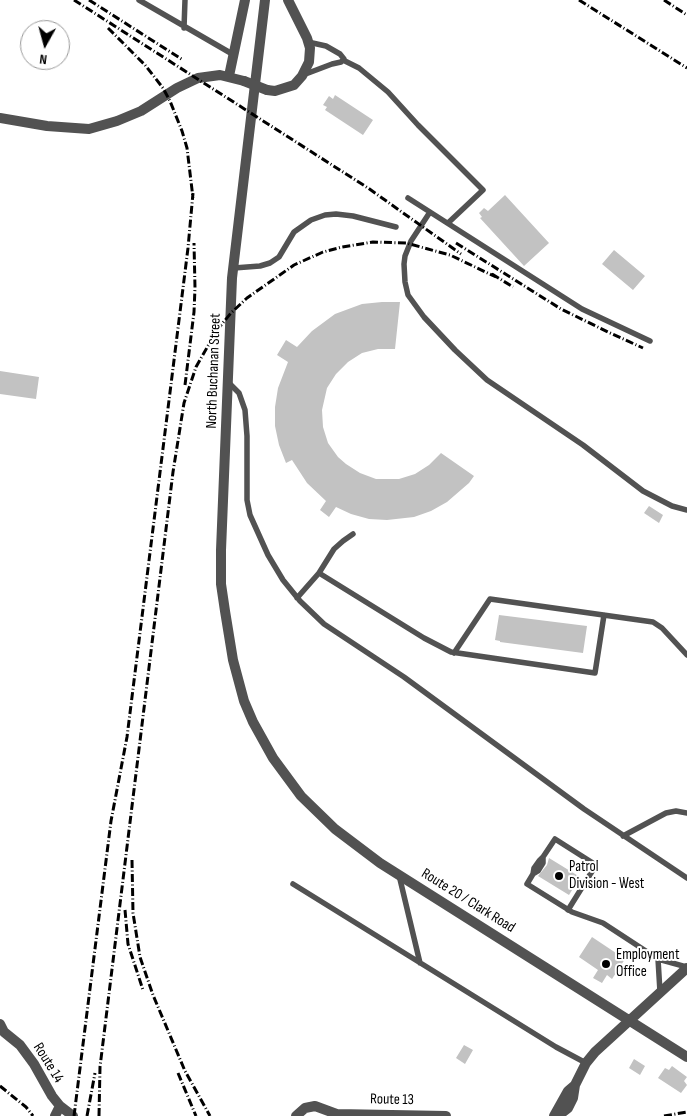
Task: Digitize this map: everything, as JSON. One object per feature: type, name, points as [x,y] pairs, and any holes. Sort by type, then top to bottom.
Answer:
[{"type":"street","points":[[229,76],[245,0]]},
{"type":"street","name":"North Buchanan Street","points":[[262,739],[252,722],[238,683],[221,584],[234,268],[265,0]]},
{"type":"street","points":[[0,118],[47,126],[89,129],[117,122],[141,111],[177,88],[198,78],[208,76],[229,76],[267,90],[285,89],[294,85],[303,76],[310,48],[288,0]]},
{"type":"street","name":"Route 20 / Clark Road","points":[[262,739],[287,777],[317,812],[334,829],[358,847],[399,875],[687,1057]]},
{"type":"street","points":[[556,1116],[566,1110],[571,1103],[575,1094],[575,1085],[586,1063],[687,967]]},
{"type":"street","name":"Route 14","points":[[0,1024],[4,1032],[20,1045],[34,1064],[52,1096],[60,1106],[73,1116]]},
{"type":"street","points":[[56,1116],[60,1106]]},
{"type":"street","name":"Route 13","points":[[296,1116],[305,1108],[314,1106],[340,1115],[446,1116]]},
{"type":"lane","points":[[139,0],[184,28],[234,55]]},
{"type":"lane","points":[[184,28],[185,0]]},
{"type":"lane","points":[[308,42],[326,46],[340,54],[344,58],[343,60],[359,68],[388,92],[483,190],[448,223]]},
{"type":"lane","points":[[303,76],[343,60]]},
{"type":"lane","points":[[408,198],[582,309],[650,341]]},
{"type":"lane","points":[[430,212],[411,241],[404,264],[408,295],[424,317],[487,380],[583,445],[643,491],[672,506],[687,510]]},
{"type":"lane","points":[[234,268],[260,266],[270,263],[279,257],[294,232],[311,220],[325,215],[353,216],[396,227]]},
{"type":"lane","points":[[228,381],[239,393],[244,410],[247,436],[247,500],[250,514],[268,554],[283,580],[297,598],[324,624],[404,677],[622,836],[687,878]]},
{"type":"lane","points":[[297,598],[319,573],[334,549],[353,534]]},
{"type":"lane","points":[[319,573],[424,638],[454,653],[596,673],[604,615]]},
{"type":"lane","points":[[454,653],[490,599],[652,622],[659,625],[687,655]]},
{"type":"lane","points":[[622,836],[666,813],[676,811],[687,812]]},
{"type":"lane","points":[[568,910],[596,865],[555,839],[543,857],[543,863],[527,884],[568,910],[603,923],[658,959],[687,967]]},
{"type":"lane","points":[[399,875],[420,963]]},
{"type":"lane","points":[[293,884],[556,1047],[586,1063]]},
{"type":"lane","points":[[658,959],[660,992]]},
{"type":"building","points":[[335,95],[373,120],[363,135],[325,110],[327,107],[323,105],[329,96],[333,99]]},
{"type":"building","points":[[505,195],[549,243],[524,266],[480,218],[482,217],[479,213],[484,208],[488,211]]},
{"type":"building","points":[[614,250],[645,276],[633,290],[602,264]]},
{"type":"building","points":[[400,302],[395,349],[378,349],[362,353],[348,362],[336,374],[327,388],[322,410],[323,427],[328,443],[338,457],[346,464],[360,473],[376,479],[399,479],[415,474],[429,465],[441,453],[474,476],[469,483],[447,502],[431,511],[414,517],[387,520],[369,519],[336,507],[329,517],[320,510],[326,501],[307,483],[292,460],[286,463],[279,445],[275,426],[275,407],[278,388],[288,362],[277,355],[286,340],[297,347],[312,331],[335,314],[362,304]]},
{"type":"building","points":[[0,371],[39,377],[36,399],[0,394]]},
{"type":"building","points":[[649,506],[663,515],[659,523],[644,513]]},
{"type":"building","points":[[499,615],[587,626],[583,653],[495,640]]},
{"type":"building","name":"Patrol Division - West","points":[[549,858],[580,877],[569,895],[538,876],[547,865]]},
{"type":"building","name":"Employment Office","points":[[592,937],[625,959],[612,979],[607,975],[602,983],[593,978],[598,970],[579,957]]},
{"type":"building","points":[[464,1045],[473,1050],[465,1064],[456,1058]]},
{"type":"building","points":[[634,1059],[645,1066],[640,1075],[629,1068]]},
{"type":"building","points":[[672,1066],[687,1077],[684,1081],[687,1085],[681,1093],[658,1078],[665,1068],[669,1070]]},
{"type":"railway","points":[[74,0],[368,188],[461,254]]},
{"type":"railway","points":[[89,0],[183,60]]},
{"type":"railway","points":[[579,0],[687,68]]},
{"type":"railway","points":[[664,0],[687,15]]},
{"type":"railway","points":[[108,28],[145,65],[163,88],[170,101],[187,148],[193,198]]},
{"type":"railway","points":[[74,1116],[111,821],[127,737],[188,248],[193,193]]},
{"type":"railway","points":[[99,1116],[100,1067],[173,472],[184,403],[196,367],[217,330],[247,298],[294,265],[323,252],[373,242],[406,243],[450,255],[496,277]]},
{"type":"railway","points":[[185,385],[194,312],[194,243]]},
{"type":"railway","points":[[456,243],[561,309],[643,348]]},
{"type":"railway","points":[[492,274],[513,287]]},
{"type":"railway","points":[[132,860],[133,913],[140,957],[153,995],[185,1071],[210,1116]]},
{"type":"railway","points":[[125,910],[128,944],[143,990]]},
{"type":"railway","points":[[87,1116],[95,1073]]},
{"type":"railway","points":[[178,1073],[196,1116]]},
{"type":"railway","points":[[0,1086],[26,1107],[33,1116]]},
{"type":"railway","points":[[664,1116],[687,1112]]},
{"type":"place","name":"Patrol Division - West","points":[[559,876]]},
{"type":"place","name":"Employment Office","points":[[606,964]]}]
